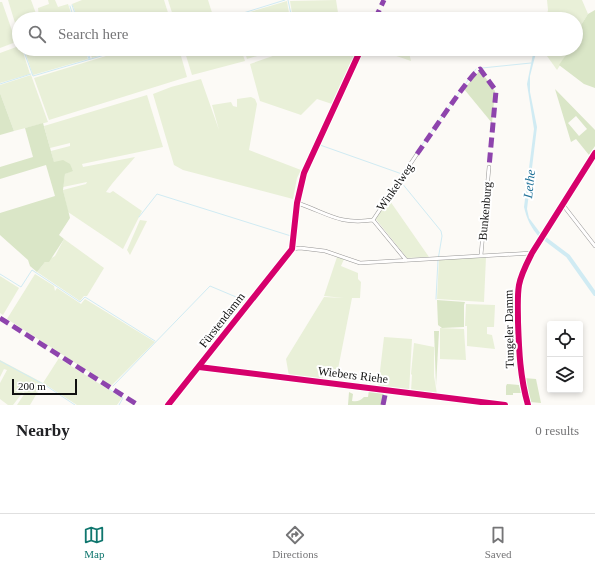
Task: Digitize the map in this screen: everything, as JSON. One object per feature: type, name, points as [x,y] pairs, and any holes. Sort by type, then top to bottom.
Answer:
[{"type":"street","name":"Tungeler Damm","points":[[528,405],[521,374],[518,301],[522,276],[532,253],[595,153]]},
{"type":"street","name":"Winkelweg","points":[[297,202],[344,221],[358,222],[372,220],[418,154]]},
{"type":"street","name":"Bunkenburg","points":[[482,255],[489,168]]},
{"type":"street","points":[[563,205],[595,246]]},
{"type":"street","name":"Winkelweg","points":[[372,220],[406,260]]},
{"type":"street","name":"Fürstendamm","points":[[168,405],[292,249],[300,248],[325,251],[360,263],[532,253]]},
{"type":"street","name":"Wiebers Riehe","points":[[199,367],[505,405]]},
{"type":"green space","points":[[8,0],[31,0],[35,12],[12,12]]},
{"type":"green space","points":[[48,0],[55,0],[58,7],[68,4],[71,12],[38,12],[38,8],[49,4]]},
{"type":"green space","points":[[82,0],[164,0],[168,12],[75,12],[72,4]]},
{"type":"green space","points":[[168,0],[208,0],[212,12],[172,12]]},
{"type":"green space","points":[[336,0],[338,12],[292,12],[290,1]]},
{"type":"green space","points":[[547,0],[582,0],[588,14],[583,22],[583,12],[548,12]]},
{"type":"green space","points":[[287,1],[289,12],[250,12]]},
{"type":"green space","points":[[0,2],[2,2],[12,31],[12,44],[0,48]]},
{"type":"green space","points":[[595,10],[595,88],[584,84],[559,65],[565,56],[583,56],[583,22],[588,14]]},
{"type":"green space","points":[[12,49],[12,56],[24,56],[30,74],[0,83],[0,53]]},
{"type":"green space","points":[[26,56],[87,56],[88,59],[33,75]]},
{"type":"green space","points":[[106,56],[181,56],[187,77],[49,120],[34,78]]},
{"type":"green space","points":[[186,56],[243,56],[245,61],[192,75]]},
{"type":"green space","points":[[246,56],[257,56],[247,59]]},
{"type":"green space","points":[[273,56],[355,56],[332,104],[317,99],[301,115],[260,101],[250,64]]},
{"type":"green space","points":[[396,56],[410,56],[411,61]]},
{"type":"green space","points":[[547,56],[566,56],[557,70]]},
{"type":"green space","points":[[480,70],[495,91],[492,123],[464,89]]},
{"type":"green space","points":[[31,75],[48,122],[14,131],[0,93],[0,85]]},
{"type":"green space","points":[[201,79],[219,130],[212,105],[231,102],[233,106],[237,107],[237,99],[251,97],[255,99],[257,104],[249,150],[301,170],[297,178],[293,199],[183,170],[174,165],[153,94],[171,87]]},
{"type":"green space","points":[[555,89],[595,130],[595,146],[589,155],[576,139],[571,142]],"holes":[[[576,116],[587,129],[579,136],[568,123]]]},
{"type":"green space","points":[[0,93],[14,131],[0,135]]},
{"type":"green space","points":[[147,95],[163,147],[82,164],[83,167],[135,157],[116,178],[106,192],[110,193],[113,191],[142,211],[123,249],[68,212],[63,190],[86,184],[87,182],[63,187],[65,174],[73,170],[54,163],[51,151],[70,146],[70,143],[50,148],[44,126]]},
{"type":"green space","points":[[43,123],[54,162],[63,160],[70,164],[73,171],[65,174],[63,190],[70,218],[59,235],[64,239],[49,262],[45,262],[37,272],[30,266],[28,260],[0,235],[0,213],[55,196],[46,165],[0,179],[0,167],[33,157],[25,128]]},
{"type":"green space","points":[[390,198],[390,201],[429,257],[407,258],[375,218]]},
{"type":"green space","points":[[140,220],[147,221],[130,255],[127,250]]},
{"type":"green space","points":[[64,239],[104,268],[87,296],[84,296],[80,301],[37,272],[45,262],[55,256]]},
{"type":"green space","points":[[337,257],[344,259],[341,266],[358,273],[358,279],[361,282],[360,298],[352,298],[337,374],[324,373],[322,380],[289,376],[286,359],[324,297],[344,298],[324,296]]},
{"type":"green space","points":[[486,257],[484,302],[437,299],[439,259]]},
{"type":"green space","points":[[35,274],[54,286],[55,291],[57,288],[81,304],[85,299],[155,342],[111,386],[7,319]]},
{"type":"green space","points":[[0,276],[19,288],[3,315],[0,313]]},
{"type":"green space","points":[[437,300],[465,302],[464,327],[442,328],[438,325]]},
{"type":"green space","points":[[466,304],[495,305],[494,327],[487,327],[487,334],[492,335],[495,349],[467,346],[467,326],[465,326]]},
{"type":"green space","points":[[440,328],[464,329],[466,360],[440,359]]},
{"type":"green space","points":[[434,331],[439,331],[436,386]]},
{"type":"green space","points":[[384,337],[412,339],[409,392],[378,388]]},
{"type":"green space","points":[[414,343],[434,347],[434,376],[437,394],[411,391]]},
{"type":"green space","points":[[59,358],[122,398],[117,405],[77,405],[43,383]]},
{"type":"green space","points":[[0,360],[43,383],[30,405],[17,405],[25,393],[23,392],[13,405],[8,405],[0,399],[0,383],[7,370],[4,369],[0,377]]},
{"type":"green space","points":[[524,378],[536,379],[541,403],[530,402]]},
{"type":"green space","points":[[507,384],[519,385],[521,393],[506,395]]},
{"type":"green space","points":[[369,390],[384,392],[382,405],[348,405],[349,392],[353,394],[352,401],[357,401],[364,397],[368,397]]},
{"type":"water","points":[[533,56],[535,56],[530,76],[530,92],[537,127],[527,209],[529,218],[541,234],[539,237],[526,216],[524,207],[534,129],[527,84]]},
{"type":"waterway","points":[[246,12],[285,0]]},
{"type":"waterway","points":[[288,0],[291,12]]},
{"type":"waterway","points":[[72,5],[74,12]]},
{"type":"waterway","points":[[70,6],[72,12]]},
{"type":"waterway","points":[[26,56],[33,76],[101,56]]},
{"type":"waterway","points":[[482,68],[531,63]]},
{"type":"waterway","points":[[417,152],[476,69]]},
{"type":"waterway","points":[[0,84],[31,74]]},
{"type":"waterway","points":[[296,201],[302,176],[314,143],[316,144]]},
{"type":"waterway","points":[[320,145],[402,174],[404,170]]},
{"type":"waterway","points":[[401,182],[441,231],[442,236],[438,260],[436,299]]},
{"type":"waterway","points":[[139,217],[157,194],[291,236]]},
{"type":"waterway","points":[[290,247],[296,204]]},
{"type":"waterway","name":"Lethe","points":[[540,235],[568,256],[595,294]]},
{"type":"waterway","points":[[113,386],[210,286],[248,302],[288,250]]},
{"type":"waterway","points":[[0,274],[21,287],[32,270],[80,302],[85,297],[155,341]]},
{"type":"waterway","points":[[0,361],[45,385],[75,405]]},
{"type":"waterway","points":[[109,389],[123,398],[119,405]]},
{"type":"marked path","points":[[378,12],[384,0]]},
{"type":"marked path","points":[[417,154],[458,94],[480,69],[496,91],[489,167]]},
{"type":"marked path","points":[[0,318],[138,405]]},
{"type":"marked path","points":[[383,405],[386,390]]},
{"type":"cycle path","points":[[168,405],[292,249],[297,203],[304,173],[358,56]]},
{"type":"cycle path","points":[[528,405],[523,384],[519,354],[518,290],[520,281],[532,253],[595,153]]},
{"type":"cycle path","points":[[199,367],[505,405]]}]
